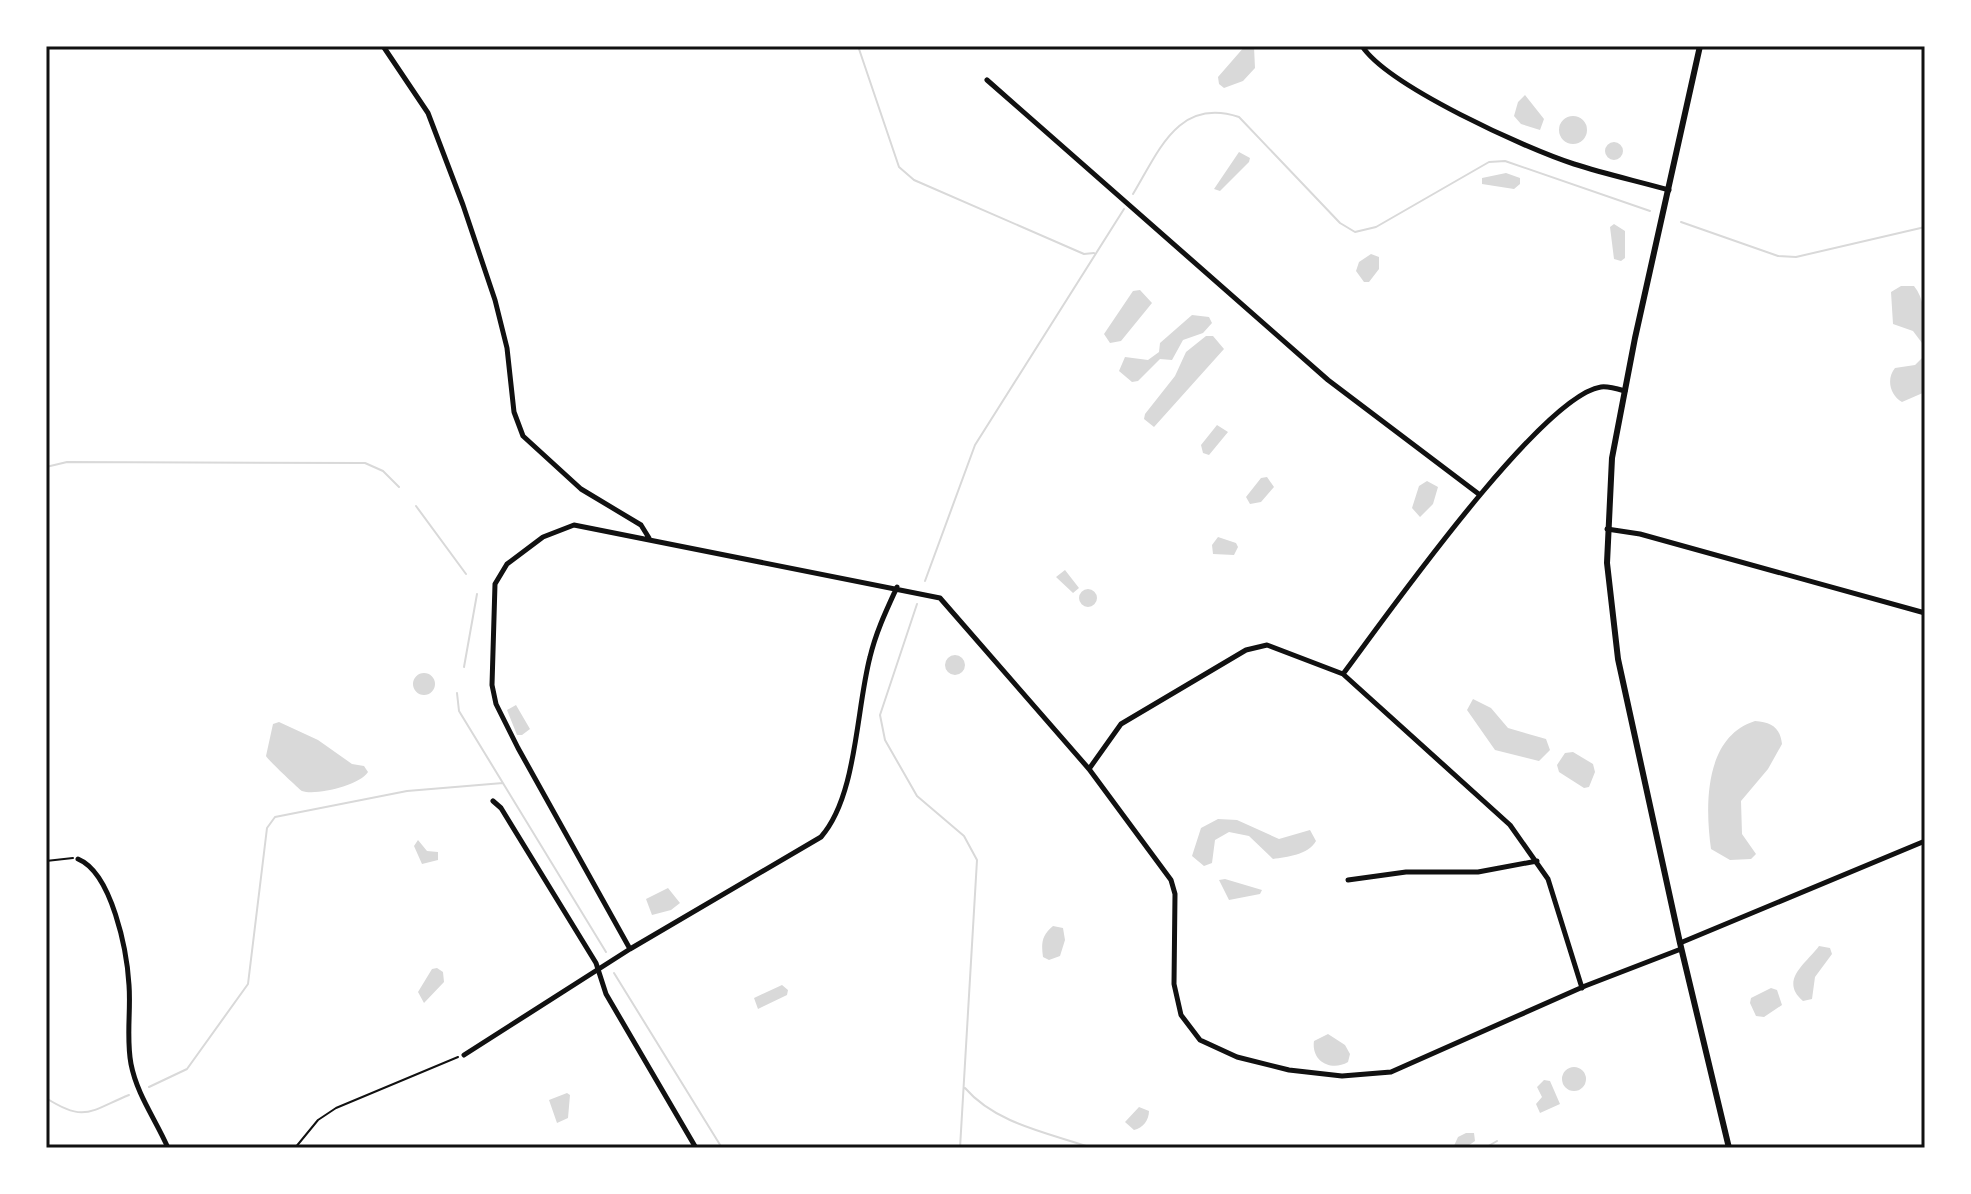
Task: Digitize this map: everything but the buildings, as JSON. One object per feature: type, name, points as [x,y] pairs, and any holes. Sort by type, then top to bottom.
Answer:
[{"type":"main road","points":[[1700,46],[1625,391],[1612,458],[1606,529],[1618,659],[1680,946],[1729,1148]]},
{"type":"street","points":[[383,46],[428,113],[463,205],[495,300],[507,348],[514,412],[523,436],[581,489],[641,525],[649,539]]},
{"type":"street","points":[[1362,46],[1396,76],[1531,148],[1574,164],[1669,190]]},
{"type":"street","points":[[987,80],[1328,380],[1480,495]]},
{"type":"street","points":[[1343,674],[1480,495],[1571,400],[1602,386],[1625,391]]},
{"type":"street","points":[[630,949],[496,704],[492,685],[495,584],[507,564],[543,537],[574,525],[940,598],[1089,769],[1171,880],[1175,894],[1174,984],[1181,1015],[1200,1040],[1237,1057],[1289,1070],[1342,1076],[1391,1072],[1925,841]]},
{"type":"street","points":[[1606,529],[1640,534],[1925,613]]},
{"type":"street","points":[[464,1055],[630,949],[821,837],[833,823],[843,792],[869,659],[879,624],[897,587]]},
{"type":"street","points":[[1089,769],[1121,724],[1246,650],[1267,645],[1343,674],[1510,825],[1537,861],[1557,900],[1582,988]]},
{"type":"street","points":[[493,801],[501,808],[599,969],[606,994],[696,1148]]},
{"type":"street","points":[[78,859],[86,863],[101,880],[114,910],[129,982],[128,1043],[132,1071],[168,1148]]},
{"type":"street","points":[[1348,880],[1406,872],[1478,872],[1537,861]]},
{"type":"path","points":[[46,861],[78,859]]},
{"type":"path","points":[[295,1148],[318,1120],[336,1108],[464,1055]]},
{"type":"shaded area","points":[[1245,46],[1254,47],[1255,68],[1243,81],[1224,88],[1219,84],[1218,77]]},
{"type":"shaded area","points":[[1525,95],[1544,119],[1540,130],[1521,124],[1514,116],[1518,102]]},
{"type":"shaded area","points":[[1573,116],[1583,120],[1587,130],[1583,140],[1573,144],[1563,140],[1559,130],[1563,120]]},
{"type":"shaded area","points":[[1614,142],[1623,151],[1614,160],[1605,151]]},
{"type":"shaded area","points":[[1239,152],[1250,158],[1249,162],[1220,191],[1214,189]]},
{"type":"shaded area","points":[[1506,173],[1520,178],[1520,184],[1514,189],[1482,184],[1482,178]]},
{"type":"shaded area","points":[[1614,224],[1625,231],[1625,258],[1621,261],[1614,259],[1610,227]]},
{"type":"shaded area","points":[[1371,254],[1379,257],[1379,269],[1369,282],[1364,282],[1356,271],[1359,262]]},
{"type":"shaded area","points":[[1901,286],[1914,286],[1921,299],[1925,347],[1913,331],[1893,324],[1891,292]]},
{"type":"shaded area","points":[[1140,290],[1152,303],[1121,341],[1110,343],[1104,334],[1133,291]]},
{"type":"shaded area","points":[[1192,315],[1209,317],[1212,323],[1203,333],[1183,340],[1172,360],[1160,359],[1138,381],[1132,382],[1119,371],[1125,357],[1148,360],[1159,352],[1160,343]]},
{"type":"shaded area","points":[[1206,336],[1213,336],[1224,349],[1154,427],[1144,419],[1145,414],[1175,376],[1186,352]]},
{"type":"shaded area","points":[[1925,355],[1925,392],[1902,402],[1891,386],[1892,372],[1895,368],[1915,365]]},
{"type":"shaded area","points":[[1217,425],[1228,432],[1209,455],[1203,453],[1201,445]]},
{"type":"shaded area","points":[[1267,477],[1274,487],[1261,502],[1250,504],[1246,497],[1261,478]]},
{"type":"shaded area","points":[[1427,481],[1438,487],[1433,504],[1420,517],[1412,508],[1419,486]]},
{"type":"shaded area","points":[[1218,537],[1236,543],[1238,547],[1234,555],[1213,554],[1212,545]]},
{"type":"shaded area","points":[[1065,570],[1079,588],[1073,593],[1056,577]]},
{"type":"shaded area","points":[[1084,589],[1092,589],[1097,598],[1095,605],[1084,607],[1079,602],[1079,594]]},
{"type":"shaded area","points":[[955,655],[962,658],[965,665],[962,672],[955,675],[948,672],[945,665],[948,658]]},
{"type":"shaded area","points":[[420,673],[428,673],[435,684],[428,695],[420,695],[413,688],[413,680]]},
{"type":"shaded area","points":[[1473,699],[1491,708],[1508,728],[1546,739],[1550,750],[1539,761],[1495,750],[1467,710]]},
{"type":"shaded area","points":[[516,705],[530,729],[522,735],[517,735],[507,710]]},
{"type":"shaded area","points":[[1755,721],[1774,726],[1782,744],[1768,769],[1741,801],[1742,834],[1756,854],[1751,859],[1730,860],[1711,849],[1708,813],[1712,775],[1717,757],[1726,742],[1738,729]]},
{"type":"shaded area","points":[[279,722],[318,740],[352,764],[364,766],[368,772],[356,781],[337,788],[302,791],[266,756],[273,724]]},
{"type":"shaded area","points":[[1573,752],[1593,764],[1595,772],[1589,787],[1584,788],[1559,772],[1557,765],[1565,753]]},
{"type":"shaded area","points":[[1218,819],[1237,820],[1279,839],[1310,830],[1316,841],[1303,852],[1273,859],[1249,836],[1229,832],[1215,840],[1212,863],[1204,866],[1192,856],[1201,828]]},
{"type":"shaded area","points":[[418,840],[427,851],[438,852],[438,860],[422,864],[414,846]]},
{"type":"shaded area","points":[[1219,880],[1262,890],[1260,894],[1229,900]]},
{"type":"shaded area","points":[[668,888],[680,903],[671,910],[652,915],[646,899]]},
{"type":"shaded area","points":[[1053,926],[1063,928],[1065,940],[1060,956],[1049,960],[1043,957],[1042,943]]},
{"type":"shaded area","points":[[1819,946],[1830,948],[1832,954],[1815,977],[1812,999],[1803,1001],[1793,986],[1794,979]]},
{"type":"shaded area","points":[[432,969],[443,972],[444,982],[424,1003],[418,992]]},
{"type":"shaded area","points":[[782,985],[788,990],[787,995],[758,1009],[754,998]]},
{"type":"shaded area","points":[[1771,988],[1777,990],[1782,1005],[1764,1017],[1756,1016],[1751,998]]},
{"type":"shaded area","points":[[1328,1034],[1345,1045],[1350,1054],[1348,1062],[1335,1066],[1319,1059],[1314,1041]]},
{"type":"shaded area","points":[[1574,1067],[1583,1070],[1586,1079],[1583,1088],[1574,1091],[1565,1088],[1562,1079],[1565,1070]]},
{"type":"shaded area","points":[[1544,1080],[1550,1081],[1560,1104],[1540,1113],[1536,1104],[1542,1097],[1537,1087]]},
{"type":"shaded area","points":[[567,1093],[570,1095],[568,1118],[557,1123],[549,1100]]},
{"type":"shaded area","points":[[1139,1107],[1149,1111],[1149,1114],[1143,1125],[1134,1130],[1125,1122]]},
{"type":"shaded area","points":[[1474,1133],[1475,1141],[1465,1148],[1453,1148],[1458,1137]]},
{"type":"waterway","points":[[858,46],[899,167],[914,180],[1084,254],[1094,253]]},
{"type":"waterway","points":[[1133,194],[1173,132],[1200,115],[1218,113],[1239,117],[1340,223],[1355,232],[1376,227],[1489,162],[1505,161],[1650,211]]},
{"type":"waterway","points":[[925,581],[975,445],[1124,209]]},
{"type":"waterway","points":[[1681,222],[1778,256],[1796,257],[1925,227]]},
{"type":"waterway","points":[[46,467],[67,462],[365,463],[383,471],[399,487]]},
{"type":"waterway","points":[[416,506],[466,574]]},
{"type":"waterway","points":[[464,667],[477,594]]},
{"type":"waterway","points":[[917,604],[880,715],[885,740],[917,796],[964,836],[977,860],[960,1148]]},
{"type":"waterway","points":[[457,693],[459,711],[606,952]]},
{"type":"waterway","points":[[149,1087],[187,1069],[248,984],[267,828],[275,817],[407,791],[503,783]]},
{"type":"waterway","points":[[614,973],[722,1148]]},
{"type":"waterway","points":[[965,1088],[1007,1119],[1092,1148]]},
{"type":"waterway","points":[[46,1098],[70,1110],[88,1112],[129,1095]]},
{"type":"waterway","points":[[1485,1148],[1497,1141]]}]
